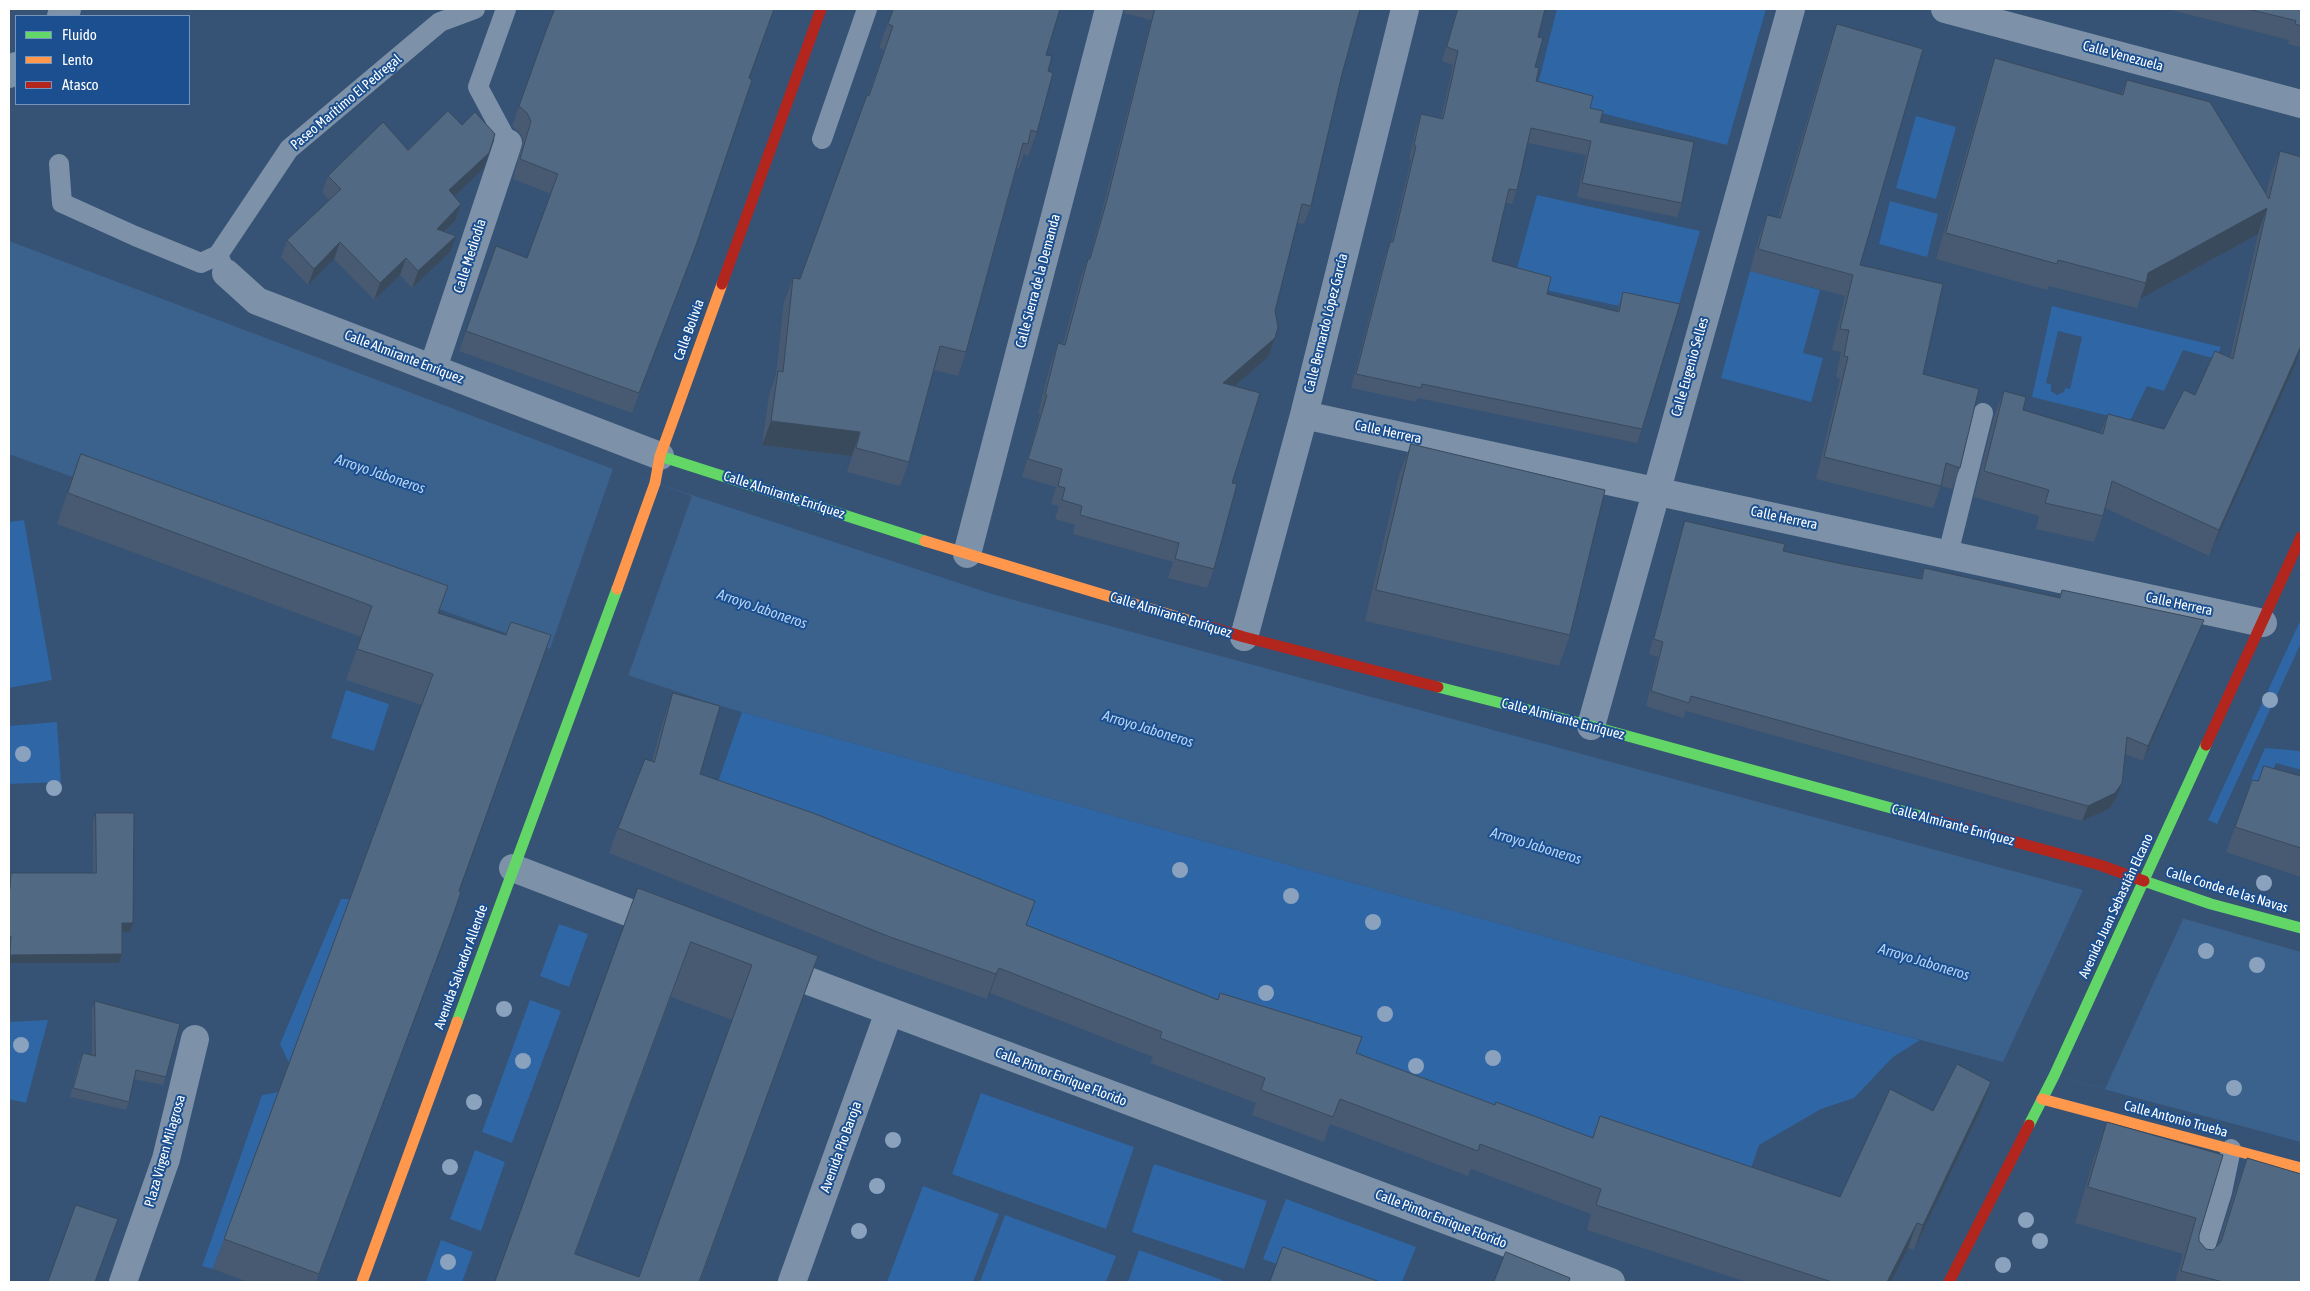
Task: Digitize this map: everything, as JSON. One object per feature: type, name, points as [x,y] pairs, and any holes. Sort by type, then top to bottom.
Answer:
[{"type":"main road","name":"Calle Bolivia","points":[[590,663],[655,483],[660,456],[821,9]]},
{"type":"main road","name":"Calle Almirante Enríquez","points":[[660,456],[967,554],[1244,637],[1591,726],[2100,865],[2144,881]]},
{"type":"main road","name":"Avenida Juan Sebastián Elcano","points":[[1949,1282],[2054,1076],[2264,623],[2301,537]]},
{"type":"main road","name":"Avenida Salvador Allende","points":[[362,1282],[590,663]]},
{"type":"main road","name":"Calle Conde de las Navas","points":[[2144,881],[2211,904],[2301,928]]},
{"type":"main road","name":"Calle Antonio Trueba","points":[[2042,1099],[2301,1168]]},
{"type":"street","name":"Calle Sierra de la Demanda","points":[[967,554],[1109,9]]},
{"type":"street","name":"Calle Bernardo López García","points":[[1244,637],[1304,414],[1405,9]]},
{"type":"street","name":"Calle Eugenio Selles","points":[[1591,726],[1791,9]]},
{"type":"street","name":"Calle Venezuela","points":[[1945,9],[2301,104]]},
{"type":"street","name":"Calle Mediodía","points":[[433,368],[508,143]]},
{"type":"street","name":"Calle Almirante Enríquez","points":[[222,264],[257,301],[660,456]]},
{"type":"street","name":"Calle Herrera","points":[[1304,414],[2264,623]]},
{"type":"street","points":[[513,868],[685,934]]},
{"type":"street","name":"Calle Pintor Enrique Florido","points":[[750,959],[1611,1282]]},
{"type":"street","name":"Avenida Pío Baroja","points":[[792,1282],[889,1012]]},
{"type":"street","name":"Plaza Virgen Milagrosa","points":[[133,1276],[166,1159],[195,1039]]},
{"type":"lane","name":"Paseo Marítimo El Pedregal","points":[[222,264],[289,149],[440,22],[474,9]]},
{"type":"lane","points":[[506,9],[478,87],[508,143]]},
{"type":"lane","points":[[822,138],[867,9]]},
{"type":"lane","points":[[59,164],[62,203],[201,263],[222,264]]},
{"type":"lane","points":[[1948,554],[1983,413]]},
{"type":"lane","points":[[2197,1274],[2222,1192],[2231,1149]]},
{"type":"shaded area","points":[[1557,9],[1766,9],[1727,145],[1535,96]]},
{"type":"shaded area","points":[[1916,116],[1956,127],[1936,199],[1896,188]]},
{"type":"shaded area","points":[[1537,195],[1700,231],[1675,318],[1513,283]]},
{"type":"shaded area","points":[[1890,201],[1938,214],[1927,257],[1879,244]]},
{"type":"shaded area","points":[[1750,271],[1820,290],[1803,353],[1823,358],[1811,402],[1721,378]]},
{"type":"shaded area","points":[[2052,306],[2221,347],[2216,359],[2183,350],[2164,391],[2147,386],[2130,421],[2032,397]],"holes":[[[2058,331],[2082,337],[2070,389],[2065,388],[2064,392],[2057,395],[2051,391],[2051,384],[2046,383]]]},
{"type":"shaded area","points":[[24,520],[52,680],[9,688],[9,522]]},
{"type":"shaded area","points":[[2301,619],[2301,643],[2217,824],[2208,820]]},
{"type":"shaded area","points":[[346,690],[389,704],[374,751],[331,738]]},
{"type":"shaded area","points":[[742,712],[1920,1040],[1893,1057],[1854,1098],[1821,1109],[1759,1145],[1743,1192],[1494,1108],[964,901],[718,782]]},
{"type":"shaded area","points":[[57,722],[61,782],[9,784],[9,726]]},
{"type":"shaded area","points":[[2265,748],[2301,751],[2301,770],[2276,763],[2265,789],[2249,785]]},
{"type":"shaded area","points":[[341,899],[350,899],[289,1063],[280,1044]]},
{"type":"shaded area","points":[[559,924],[588,934],[569,987],[540,976]]},
{"type":"shaded area","points":[[530,1000],[561,1011],[512,1143],[482,1132]]},
{"type":"shaded area","points":[[48,1020],[26,1103],[9,1099],[9,1022]]},
{"type":"shaded area","points":[[279,1092],[213,1269],[202,1266],[262,1095]]},
{"type":"shaded area","points":[[981,1093],[1134,1147],[1106,1229],[952,1174]]},
{"type":"shaded area","points":[[475,1150],[505,1162],[481,1231],[450,1219]]},
{"type":"shaded area","points":[[1154,1164],[1267,1201],[1244,1269],[1132,1232]]},
{"type":"shaded area","points":[[923,1186],[999,1214],[973,1282],[887,1282]]},
{"type":"shaded area","points":[[1286,1199],[1416,1247],[1402,1282],[1326,1282],[1263,1259]]},
{"type":"shaded area","points":[[1005,1215],[1116,1256],[1106,1282],[980,1282]]},
{"type":"shaded area","points":[[441,1240],[473,1252],[462,1282],[426,1282]]},
{"type":"shaded area","points":[[1139,1250],[1222,1280],[1222,1282],[1128,1282]]},
{"type":"water","name":"Arroyo Jaboneros","points":[[9,241],[613,469],[992,594],[2083,890],[2301,952],[2301,1142],[1805,1009],[717,705],[550,649],[9,454]]},
{"type":"pier","points":[[613,469],[692,496],[628,676],[550,649]]},
{"type":"pier","points":[[2083,890],[2184,917],[2105,1089],[2003,1062]]},
{"type":"building","points":[[555,9],[774,9],[749,78],[752,80],[695,248],[639,393],[466,331],[496,246],[527,258],[558,174],[520,159],[531,121],[527,113],[519,106]]},
{"type":"building","points":[[894,9],[1060,9],[1046,55],[1052,56],[1048,71],[1053,73],[1037,132],[1031,130],[1028,144],[1023,143],[966,352],[940,346],[909,462],[856,448],[860,432],[771,421],[778,371],[783,372],[793,278],[800,279],[867,95],[869,96],[893,26],[888,24]]},
{"type":"building","points":[[1155,9],[1360,9],[1342,74],[1311,206],[1302,204],[1275,311],[1278,327],[1275,338],[1223,383],[1260,393],[1232,483],[1237,484],[1214,569],[1175,559],[1179,543],[1080,515],[1082,506],[1062,500],[1065,488],[1058,486],[1062,469],[1028,459],[1047,395],[1045,395],[1058,343],[1065,345],[1088,259],[1090,259],[1107,200]]},
{"type":"building","points":[[1458,9],[1545,9],[1538,37],[1543,38],[1535,67],[1539,68],[1536,81],[1593,96],[1590,108],[1603,111],[1600,122],[1694,142],[1682,203],[1582,183],[1591,141],[1531,128],[1517,190],[1509,189],[1492,261],[1551,277],[1547,294],[1619,312],[1623,292],[1680,304],[1642,429],[1422,384],[1421,388],[1356,374],[1390,242],[1393,242],[1416,146],[1414,145],[1421,114],[1443,119],[1458,51],[1447,47]]},
{"type":"building","points":[[2248,9],[2301,9],[2301,26],[2295,24],[2296,21]]},
{"type":"building","points":[[1837,24],[1923,49],[1860,265],[1943,284],[1923,374],[1979,389],[1960,468],[1946,463],[1941,486],[1824,457],[1848,357],[1844,356],[1849,330],[1840,329],[1853,275],[1758,249],[1767,215],[1780,218]]},
{"type":"building","points":[[1995,58],[2123,95],[2127,80],[2210,102],[2269,199],[2280,151],[2301,157],[2301,346],[2219,530],[2112,481],[2103,516],[2045,503],[2049,490],[1984,471],[2004,391],[2026,397],[2023,410],[2103,434],[2108,414],[2164,429],[2184,390],[2195,395],[2215,351],[2233,359],[2267,208],[2148,273],[2146,283],[2058,260],[2057,264],[1946,233]]},
{"type":"building","points":[[448,111],[462,125],[475,112],[495,134],[489,153],[449,190],[461,204],[437,229],[456,236],[418,271],[406,258],[380,283],[340,242],[314,269],[287,240],[341,189],[328,176],[383,122],[408,150]]},
{"type":"building","points":[[1411,444],[1605,490],[1570,635],[1376,590]]},
{"type":"building","points":[[81,454],[448,586],[438,613],[506,635],[511,622],[551,635],[459,891],[461,892],[451,921],[319,1274],[224,1239],[433,674],[357,649],[372,606],[68,493]]},
{"type":"building","points":[[1685,521],[1785,544],[1783,551],[1842,564],[1922,579],[1924,568],[2060,598],[2062,590],[2204,620],[2148,746],[2127,737],[2122,783],[2115,793],[2088,806],[1691,696],[1689,703],[1651,691],[1663,642],[1654,639]]},
{"type":"building","points":[[673,693],[720,706],[700,774],[813,813],[1035,901],[1026,925],[1218,1000],[1220,993],[1362,1037],[1356,1053],[1495,1105],[1496,1102],[1593,1138],[1600,1116],[1840,1197],[1890,1089],[1933,1111],[1957,1064],[1991,1082],[1923,1225],[1917,1223],[1887,1282],[1832,1282],[1596,1205],[1601,1189],[1480,1144],[1478,1151],[1340,1099],[1333,1117],[1261,1090],[1265,1078],[1160,1038],[1162,1032],[999,968],[996,974],[890,937],[618,828],[645,759],[654,762]]},
{"type":"building","points":[[2264,766],[2301,776],[2301,848],[2235,827],[2252,780],[2258,781]]},
{"type":"building","points":[[96,813],[134,813],[133,923],[122,923],[122,954],[10,955],[9,889],[11,873],[96,873]]},
{"type":"building","points":[[638,888],[818,956],[699,1282],[495,1282]],"holes":[[[691,942],[752,965],[639,1277],[575,1254]]]},
{"type":"building","points":[[95,1001],[180,1024],[166,1077],[136,1070],[129,1102],[73,1088],[83,1053],[95,1056]]},
{"type":"building","points":[[2107,1122],[2223,1155],[2199,1235],[2199,1241],[2206,1249],[2213,1250],[2221,1242],[2247,1158],[2301,1174],[2301,1282],[2223,1282],[2181,1271],[2196,1218],[2088,1187]]},
{"type":"building","points":[[76,1205],[118,1219],[95,1282],[48,1282]]},
{"type":"building","points":[[1283,1247],[1380,1282],[1270,1282]]},
{"type":"building","points":[[1506,1252],[1570,1278],[1569,1282],[1494,1282]]},
{"type":"traffic: fast","points":[[660,456],[925,541]]},
{"type":"traffic: fast","points":[[457,1022],[617,589]]},
{"type":"traffic: fast","points":[[1438,687],[1591,726],[1924,817]]},
{"type":"traffic: fast","points":[[2029,1125],[2054,1076],[2206,745]]},
{"type":"traffic: fast","points":[[2144,881],[2211,904],[2301,928]]},
{"type":"traffic: slow","points":[[617,589],[655,483],[660,456],[722,284]]},
{"type":"traffic: slow","points":[[925,541],[1194,622]]},
{"type":"traffic: slow","points":[[362,1282],[457,1022]]},
{"type":"traffic: slow","points":[[2042,1099],[2301,1168]]},
{"type":"traffic: jam","points":[[722,284],[821,9]]},
{"type":"traffic: jam","points":[[2206,745],[2301,537]]},
{"type":"traffic: jam","points":[[1194,622],[1244,637],[1438,687]]},
{"type":"traffic: jam","points":[[1924,817],[2100,865],[2144,881]]},
{"type":"traffic: jam","points":[[1949,1282],[2029,1125]]}]
